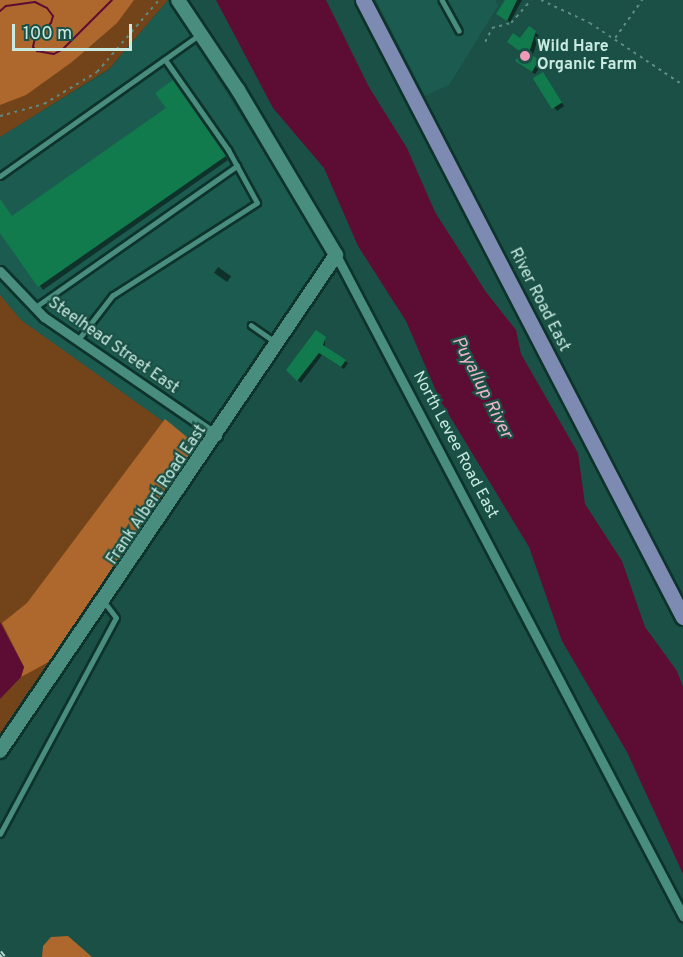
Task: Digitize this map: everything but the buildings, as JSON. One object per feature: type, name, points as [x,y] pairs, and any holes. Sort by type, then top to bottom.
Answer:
[{"type":"main road","name":"River Road East","points":[[363,0],[683,617]]},
{"type":"street","name":"North Levee Road East","points":[[178,0],[336,255],[683,916]]},
{"type":"street","name":"Frank Albert Road East","points":[[0,751],[217,436],[336,255]]},
{"type":"street","name":"Steelhead Street East","points":[[0,271],[34,308],[217,436]]},
{"type":"lane","points":[[442,0],[459,31]]},
{"type":"lane","points":[[0,176],[201,35]]},
{"type":"lane","points":[[78,340],[112,296],[257,203],[237,166],[165,60]]},
{"type":"lane","points":[[34,308],[237,166]]},
{"type":"lane","points":[[251,325],[278,343]]},
{"type":"lane","points":[[0,834],[116,618],[104,602]]},
{"type":"path","points":[[0,116],[44,104],[97,72],[159,0]]},
{"type":"path","points":[[485,42],[492,28],[511,23],[531,0]]},
{"type":"path","points":[[541,0],[614,39],[683,85]]},
{"type":"path","points":[[614,39],[642,0]]},
{"type":"shaded area","points":[[0,0],[168,0],[109,69],[0,137]]},
{"type":"shaded area","points":[[0,0],[134,0],[117,23],[72,62],[26,95],[0,105]]},
{"type":"shaded area","points":[[168,0],[326,251],[324,263],[199,447],[21,320],[0,295],[0,137],[109,70]]},
{"type":"shaded area","points":[[376,0],[495,0],[498,6],[449,85],[425,96]]},
{"type":"shaded area","points":[[0,295],[21,320],[199,447],[0,739]]},
{"type":"shaded area","points":[[165,419],[199,447],[56,658],[21,677],[24,667],[2,623],[27,603]]},
{"type":"shaded area","points":[[68,936],[92,957],[42,957],[43,946],[51,937]]},
{"type":"water","name":"Puyallup River","points":[[216,0],[326,0],[369,87],[407,148],[435,212],[486,292],[516,330],[521,354],[578,453],[585,504],[622,561],[645,627],[677,671],[683,687],[683,874],[627,752],[562,641],[529,547],[440,400],[406,321],[358,246],[324,168],[273,108]]},
{"type":"water","points":[[0,622],[24,667],[21,677],[0,699]]},
{"type":"waterway","points":[[0,11],[6,6],[35,2],[47,8],[53,16],[51,23],[35,38],[33,47],[37,51],[54,54],[63,49],[112,0]]},
{"type":"railway","points":[[0,952],[4,957]]},
{"type":"place","name":"Wild Hare Organic Farm","points":[[525,56]]}]
